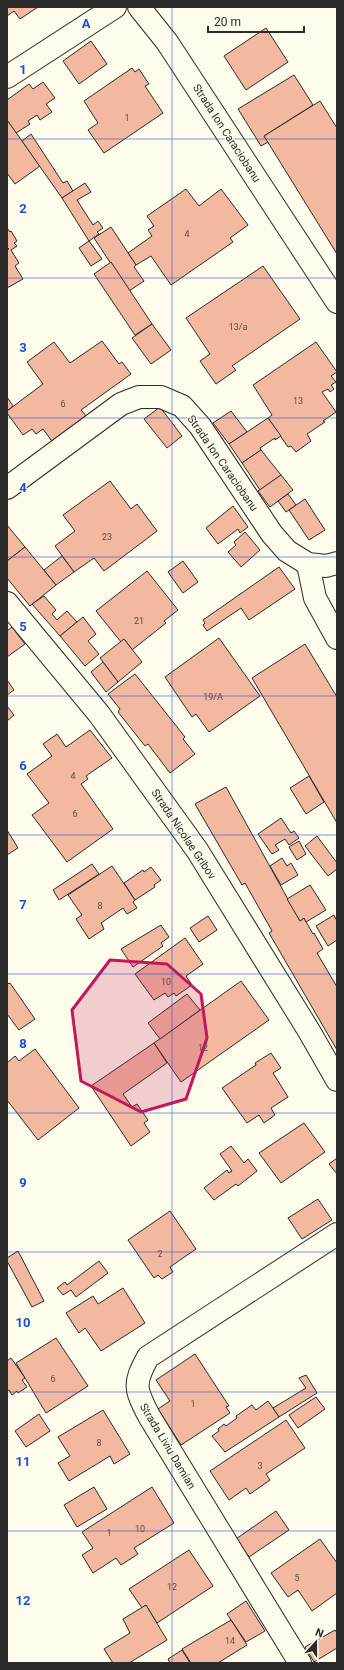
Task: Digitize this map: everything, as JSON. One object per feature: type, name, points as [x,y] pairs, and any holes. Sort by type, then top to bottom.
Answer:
[{"type":"street","points":[[7,77],[115,7]]},
{"type":"street","name":"Strada Ion Caraciobanu","points":[[139,7],[168,42],[337,302]]},
{"type":"street","name":"Strada Ion Caraciobanu","points":[[7,488],[121,404],[139,397],[161,397],[182,406],[200,426],[272,534],[287,551],[308,564],[326,566],[337,563]]},
{"type":"street","points":[[308,564],[315,598],[337,638]]},
{"type":"street","name":"Strada Nicolae Gribov","points":[[7,603],[99,714],[197,850],[309,1031],[337,1080]]},
{"type":"street","name":"Strada Liviu Damian","points":[[300,1663],[149,1416],[138,1394],[139,1374],[148,1357],[337,1234]]},
{"type":"highlighted area","points":[[110,960],[167,964],[201,994],[207,1038],[186,1099],[141,1112],[81,1081],[72,1010]]},
{"type":"building","points":[[7,7],[38,7],[20,19],[14,11],[7,16]]},
{"type":"building","points":[[266,28],[288,62],[246,90],[224,56]]},
{"type":"building","points":[[91,41],[107,64],[79,84],[63,61]]},
{"type":"building","points":[[132,68],[135,72],[139,69],[149,84],[145,86],[163,113],[104,153],[88,130],[98,123],[84,101]]},
{"type":"building","points":[[294,75],[313,105],[264,136],[268,142],[261,146],[238,109]]},
{"type":"building","points":[[43,82],[55,98],[46,104],[52,112],[40,120],[37,115],[28,121],[30,124],[16,133],[7,120],[7,100],[29,84],[33,89]]},
{"type":"building","points":[[320,101],[337,128],[337,254],[264,136]]},
{"type":"building","points":[[7,120],[40,166],[15,184],[7,173]]},
{"type":"building","points":[[31,134],[63,183],[67,181],[73,191],[62,198],[22,141]]},
{"type":"building","points":[[85,183],[91,192],[77,200],[93,225],[98,221],[103,228],[97,232],[99,234],[89,241],[62,198]]},
{"type":"building","points":[[186,189],[199,206],[221,189],[248,225],[230,238],[233,242],[171,285],[151,256],[136,265],[128,253],[152,236],[148,230],[154,226],[147,216]]},
{"type":"building","points":[[111,227],[136,265],[134,267],[144,281],[129,291],[94,238]]},
{"type":"building","points":[[7,228],[10,232],[11,231],[17,241],[14,243],[17,246],[11,250],[19,263],[15,266],[23,279],[7,288],[7,250],[9,249],[7,247]]},
{"type":"building","points":[[89,241],[102,259],[91,266],[79,248]]},
{"type":"building","points":[[111,262],[152,324],[135,335],[94,274]]},
{"type":"building","points":[[263,266],[300,319],[232,366],[236,370],[216,384],[200,361],[210,354],[186,318]]},
{"type":"building","points":[[152,324],[171,350],[151,364],[132,338]]},
{"type":"building","points":[[102,341],[119,364],[122,362],[131,374],[81,410],[88,418],[54,444],[43,429],[36,434],[32,429],[23,435],[7,411],[43,384],[27,362],[54,342],[70,363]]},
{"type":"building","points":[[316,342],[337,372],[331,376],[336,382],[331,385],[334,389],[330,392],[328,389],[322,392],[336,412],[323,421],[325,422],[307,434],[311,441],[296,452],[291,446],[288,447],[268,418],[272,415],[253,385]]},
{"type":"building","points":[[7,397],[13,406],[7,411]]},
{"type":"building","points":[[160,407],[182,436],[167,448],[144,419]]},
{"type":"building","points":[[231,411],[247,432],[229,444],[213,423]]},
{"type":"building","points":[[268,418],[281,436],[275,440],[275,438],[260,448],[261,450],[242,463],[229,444]]},
{"type":"building","points":[[261,450],[281,475],[260,490],[242,463]]},
{"type":"building","points":[[281,475],[293,490],[270,507],[258,491]]},
{"type":"building","points":[[110,481],[131,509],[137,504],[157,531],[104,571],[94,558],[74,572],[55,546],[75,531],[63,515]]},
{"type":"building","points":[[288,494],[296,505],[286,512],[278,501]]},
{"type":"building","points":[[305,499],[325,530],[309,540],[289,510]]},
{"type":"building","points":[[233,506],[248,527],[240,533],[238,529],[218,544],[206,528]]},
{"type":"building","points":[[7,525],[25,547],[7,561]]},
{"type":"building","points":[[245,532],[260,550],[241,567],[228,552],[236,545],[234,542]]},
{"type":"building","points":[[25,547],[56,585],[30,606],[7,578],[7,561]]},
{"type":"building","points":[[62,556],[74,572],[56,585],[44,570]]},
{"type":"building","points":[[183,561],[198,582],[183,593],[168,572]]},
{"type":"building","points":[[279,567],[295,589],[249,620],[241,608],[207,631],[203,625],[205,623],[203,620]]},
{"type":"building","points":[[147,571],[178,610],[164,621],[166,623],[132,650],[124,639],[121,642],[96,611]]},
{"type":"building","points":[[44,596],[56,610],[52,614],[57,620],[67,611],[77,622],[60,636],[32,604]]},
{"type":"building","points":[[83,617],[96,634],[88,641],[99,654],[85,666],[60,636]]},
{"type":"building","points":[[12,627],[25,644],[7,657],[7,631]]},
{"type":"building","points":[[219,638],[260,696],[209,732],[196,714],[192,717],[165,677]]},
{"type":"building","points":[[124,639],[142,662],[118,682],[100,658]]},
{"type":"building","points":[[305,644],[337,697],[337,823],[252,678]]},
{"type":"building","points":[[103,662],[118,682],[106,692],[91,672]]},
{"type":"building","points":[[135,674],[185,737],[183,739],[195,754],[170,773],[148,744],[145,746],[118,712],[120,709],[108,694]]},
{"type":"building","points":[[7,680],[14,690],[7,695]]},
{"type":"building","points":[[7,706],[14,715],[7,721]]},
{"type":"building","points":[[90,730],[112,758],[86,776],[88,779],[81,784],[113,829],[67,862],[32,815],[49,803],[27,774],[52,756],[43,744],[57,734],[66,747]]},
{"type":"building","points":[[309,776],[324,802],[306,814],[290,788]]},
{"type":"building","points":[[226,787],[300,921],[304,918],[323,949],[317,953],[337,987],[337,1050],[269,933],[272,931],[245,883],[242,885],[195,804]]},
{"type":"building","points":[[281,818],[291,833],[294,831],[299,838],[289,845],[285,839],[275,845],[279,850],[272,854],[258,834]]},
{"type":"building","points":[[7,830],[18,848],[7,855]]},
{"type":"building","points":[[317,836],[337,863],[337,869],[328,876],[305,846]]},
{"type":"building","points":[[299,841],[306,854],[297,860],[289,847]]},
{"type":"building","points":[[282,858],[287,866],[291,863],[298,875],[281,885],[270,866]]},
{"type":"building","points":[[92,864],[99,874],[59,900],[53,890]]},
{"type":"building","points":[[112,866],[135,900],[133,902],[137,908],[127,914],[123,908],[101,923],[104,929],[89,939],[76,919],[82,915],[68,895]]},
{"type":"building","points":[[151,867],[161,880],[154,885],[155,887],[135,900],[124,883],[143,870],[144,872]]},
{"type":"building","points":[[310,885],[326,910],[306,922],[304,918],[300,921],[287,899]]},
{"type":"building","points":[[334,915],[337,921],[337,940],[328,946],[316,926]]},
{"type":"building","points":[[208,916],[217,930],[199,942],[190,928]]},
{"type":"building","points":[[161,925],[169,937],[161,943],[163,946],[133,967],[121,949]]},
{"type":"building","points":[[185,938],[203,964],[186,976],[192,985],[176,996],[174,993],[168,997],[165,993],[154,1000],[135,974]]},
{"type":"building","points":[[241,981],[269,1020],[181,1082],[154,1043]]},
{"type":"building","points":[[10,983],[35,1019],[19,1030],[7,1014],[7,984]]},
{"type":"building","points":[[187,994],[200,1010],[160,1039],[148,1023]]},
{"type":"building","points":[[154,1043],[167,1063],[123,1094],[132,1107],[137,1104],[148,1120],[144,1123],[150,1132],[131,1146],[91,1086]]},
{"type":"building","points":[[35,1049],[79,1108],[38,1140],[7,1100],[7,1063],[15,1056],[19,1061]]},
{"type":"building","points":[[271,1053],[281,1068],[273,1073],[288,1097],[271,1108],[275,1115],[264,1123],[259,1115],[247,1123],[222,1088]]},
{"type":"building","points":[[304,1123],[325,1152],[281,1183],[259,1153]]},
{"type":"building","points":[[231,1146],[244,1163],[248,1159],[257,1171],[238,1186],[236,1184],[214,1200],[204,1188],[227,1170],[229,1173],[232,1171],[220,1154]]},
{"type":"building","points":[[337,1158],[337,1174],[329,1164]]},
{"type":"building","points":[[318,1199],[332,1220],[302,1239],[288,1218]]},
{"type":"building","points":[[170,1211],[196,1249],[170,1267],[173,1272],[162,1279],[158,1275],[154,1278],[128,1240]]},
{"type":"building","points":[[18,1251],[44,1301],[32,1307],[7,1261],[7,1258]]},
{"type":"building","points":[[99,1261],[108,1273],[76,1297],[71,1290],[63,1295],[57,1288],[65,1282],[67,1285]]},
{"type":"building","points":[[123,1288],[145,1323],[101,1351],[85,1328],[79,1333],[66,1313],[93,1296],[98,1304]]},
{"type":"building","points":[[56,1338],[88,1386],[46,1413],[16,1363]]},
{"type":"building","points":[[195,1354],[229,1406],[226,1407],[230,1413],[181,1445],[158,1409],[170,1401],[156,1380]]},
{"type":"building","points":[[11,1358],[25,1378],[22,1380],[27,1387],[12,1395],[9,1390],[7,1391],[7,1361]]},
{"type":"building","points":[[306,1375],[317,1393],[279,1417],[273,1408],[306,1388],[299,1378]]},
{"type":"building","points":[[316,1397],[325,1409],[298,1428],[289,1415]]},
{"type":"building","points":[[268,1401],[279,1417],[225,1452],[212,1436],[219,1431],[218,1429],[224,1424],[226,1426],[237,1418],[236,1416],[252,1405],[256,1410]]},
{"type":"building","points":[[103,1410],[130,1454],[114,1464],[110,1456],[69,1481],[58,1463],[70,1456],[58,1437]]},
{"type":"building","points":[[39,1414],[50,1431],[26,1447],[15,1431]]},
{"type":"building","points":[[286,1420],[305,1448],[266,1474],[270,1480],[250,1494],[246,1488],[229,1500],[210,1471]]},
{"type":"building","points":[[94,1487],[107,1509],[77,1527],[64,1505]]},
{"type":"building","points":[[152,1487],[174,1523],[134,1548],[138,1554],[121,1565],[116,1558],[93,1573],[82,1555],[93,1548],[82,1532]]},
{"type":"building","points":[[276,1511],[289,1530],[249,1557],[236,1539]]},
{"type":"building","points":[[320,1539],[337,1563],[337,1593],[312,1611],[298,1590],[288,1597],[271,1573]]},
{"type":"building","points":[[189,1550],[213,1586],[157,1623],[146,1605],[142,1608],[129,1589]]},
{"type":"building","points":[[246,1601],[265,1631],[246,1642],[227,1614]]},
{"type":"building","points":[[146,1605],[167,1640],[129,1663],[113,1663],[104,1649],[130,1633],[123,1619]]},
{"type":"building","points":[[231,1620],[247,1645],[218,1663],[191,1663],[182,1649]]},
{"type":"building","points":[[335,1630],[337,1633],[337,1648],[314,1662],[305,1647]]},
{"type":"building","points":[[182,1650],[190,1663],[170,1663],[168,1659]]}]
